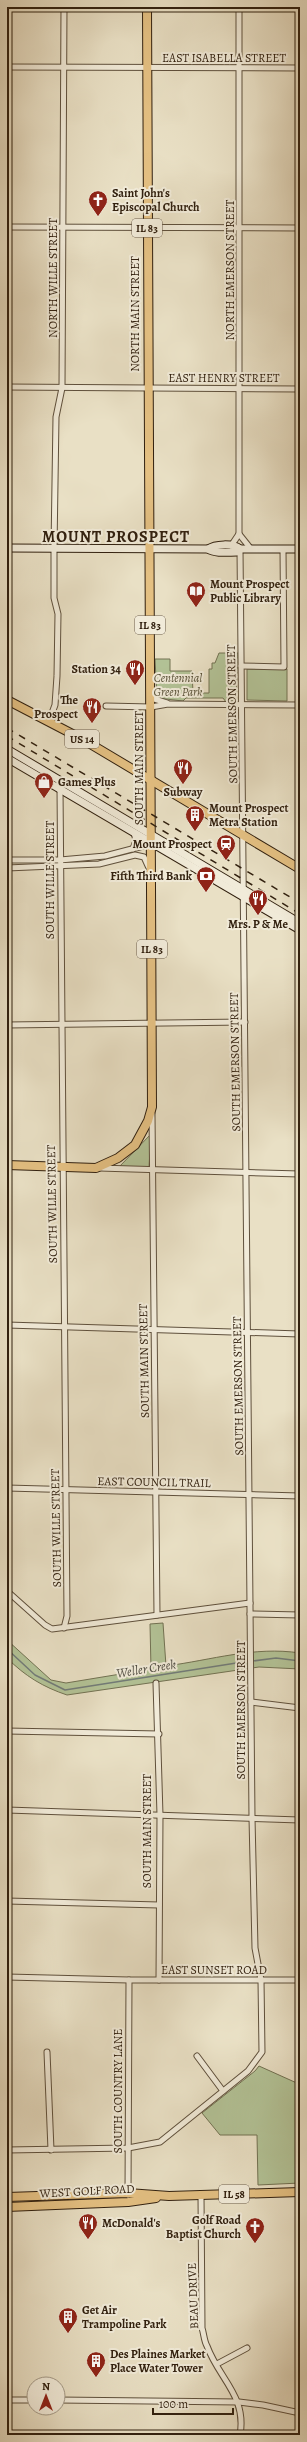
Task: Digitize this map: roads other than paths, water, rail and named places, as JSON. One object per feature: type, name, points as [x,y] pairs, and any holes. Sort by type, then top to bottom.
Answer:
[{"type":"main road","name":"NORTH MAIN STREET","points":[[148,7],[147,227],[149,548]]},
{"type":"main road","name":"SOUTH MAIN STREET","points":[[96,1168],[118,1158],[135,1145],[148,1121],[152,1107],[153,1023],[150,840],[151,698],[149,548]]},
{"type":"main road","name":"US 14","points":[[7,700],[49,721],[300,869]]},
{"type":"main road","name":"IL 83","points":[[7,1165],[96,1168]]},
{"type":"main road","name":"WEST GOLF ROAD","points":[[7,2197],[128,2193],[168,2196],[300,2192]]},
{"type":"main road","name":"WEST GOLF ROAD","points":[[7,2207],[128,2202],[168,2196]]},
{"type":"street","name":"NORTH WILLE STREET","points":[[54,548],[56,417],[62,388],[64,7]]},
{"type":"street","name":"NORTH EMERSON STREET","points":[[239,7],[239,534]]},
{"type":"street","name":"EAST ISABELLA STREET","points":[[7,67],[300,68]]},
{"type":"street","points":[[7,227],[300,228]]},
{"type":"street","name":"EAST HENRY STREET","points":[[7,387],[300,389]]},
{"type":"street","points":[[231,546],[239,534],[251,549]]},
{"type":"street","points":[[208,549],[212,546],[231,546],[240,549],[300,549]]},
{"type":"street","points":[[7,548],[208,549],[212,552],[237,552],[240,549]]},
{"type":"street","points":[[49,721],[55,705],[58,648],[54,548]]},
{"type":"street","name":"SOUTH EMERSON STREET","points":[[7,2150],[128,2148],[160,2142],[248,2071],[262,2052],[261,1980],[255,1948],[252,1818],[240,549]]},
{"type":"street","points":[[241,666],[284,666],[283,549]]},
{"type":"street","points":[[151,698],[168,704]]},
{"type":"street","points":[[106,706],[151,707],[168,704],[300,705]]},
{"type":"street","points":[[7,749],[63,781],[150,840],[243,893],[300,923]]},
{"type":"street","points":[[7,758],[133,832],[150,840]]},
{"type":"street","name":"SOUTH WILLE STREET","points":[[63,781],[60,789],[60,867],[66,1616],[64,1628]]},
{"type":"street","points":[[133,832],[136,840],[133,849]]},
{"type":"street","points":[[7,860],[60,860],[105,856],[133,849],[150,840]]},
{"type":"street","points":[[7,868],[60,867],[99,864],[138,854],[145,859],[151,875]]},
{"type":"street","points":[[243,893],[300,930]]},
{"type":"street","points":[[7,1025],[245,1022]]},
{"type":"street","name":"SOUTH MAIN STREET","points":[[152,1107],[154,1170],[157,1616]]},
{"type":"street","points":[[96,1168],[300,1174]]},
{"type":"street","points":[[7,1325],[300,1334]]},
{"type":"street","name":"EAST COUNCIL TRAIL","points":[[7,1488],[300,1496]]},
{"type":"street","points":[[7,1590],[44,1625],[52,1629],[250,1603]]},
{"type":"street","points":[[250,1614],[300,1615]]},
{"type":"street","name":"SOUTH MAIN STREET","points":[[156,1683],[159,1734],[160,1815],[159,1980]]},
{"type":"street","points":[[251,1702],[300,1708]]},
{"type":"street","points":[[7,1731],[159,1734]]},
{"type":"street","points":[[7,1810],[300,1820]]},
{"type":"street","points":[[7,1901],[159,1905]]},
{"type":"street","name":"EAST SUNSET ROAD","points":[[7,1977],[129,1980],[300,1980]]},
{"type":"street","name":"SOUTH COUNTRY LANE","points":[[128,2202],[129,1980]]},
{"type":"street","points":[[47,2052],[51,2150]]},
{"type":"street","points":[[197,2056],[223,2091]]},
{"type":"street","name":"BEAU DRIVE","points":[[201,2195],[202,2328],[206,2346],[239,2402],[242,2426],[240,2435]]},
{"type":"street","points":[[217,2364],[247,2348]]},
{"type":"street","points":[[7,2400],[26,2400]]},
{"type":"street","points":[[66,2400],[239,2402],[300,2413]]},
{"type":"waterway","name":"Weller Creek","points":[[7,1649],[35,1675],[65,1690],[249,1661]]},
{"type":"waterway","name":"Weller Creek","points":[[253,1661],[276,1658],[300,1661]]},
{"type":"railway","points":[[7,728],[300,903]]},
{"type":"railway","points":[[7,736],[300,914]]},
{"type":"place","name":"Saint John's Episcopal Church","points":[[98,217]]},
{"type":"place","name":"Mount Prospect Public Library","points":[[196,608]]},
{"type":"place","name":"Station 34","points":[[135,686]]},
{"type":"place","name":"The Prospect","points":[[92,724]]},
{"type":"place","name":"Subway","points":[[183,785]]},
{"type":"place","name":"Games Plus","points":[[44,799]]},
{"type":"place","name":"Mount Prospect Metra Station","points":[[195,832]]},
{"type":"place","name":"Mount Prospect","points":[[226,861]]},
{"type":"place","name":"Fifth Third Bank","points":[[206,893]]},
{"type":"place","name":"Mrs. P & Me","points":[[258,916]]},
{"type":"place","name":"McDonald's","points":[[88,2240]]},
{"type":"place","name":"Golf Road Baptist Church","points":[[255,2244]]},
{"type":"place","name":"Get Air Trampoline Park","points":[[68,2334]]},
{"type":"place","name":"Des Plaines Market Place Water Tower","points":[[96,2378]]},
{"type":"district","name":"MOUNT PROSPECT","points":[[116,536]]},
{"type":"park label","name":"Centennial Green Park","points":[[178,685]]}]
